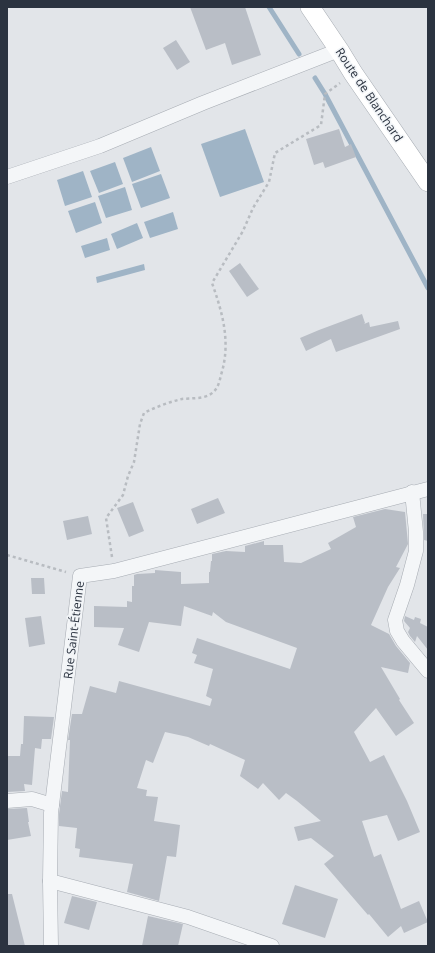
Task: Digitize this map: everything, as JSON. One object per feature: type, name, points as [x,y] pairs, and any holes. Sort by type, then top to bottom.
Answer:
[{"type":"street","name":"Route de Blanchard","points":[[310,7],[340,50],[353,74],[428,182]]},
{"type":"street","points":[[7,177],[100,146],[202,103],[340,50]]},
{"type":"street","name":"Rue Saint-Étienne","points":[[51,946],[50,881],[52,805],[80,576],[114,571],[428,489]]},
{"type":"street","points":[[412,492],[416,532],[416,551],[407,585],[394,620],[397,631],[403,641],[428,671]]},
{"type":"street","points":[[7,801],[32,799],[52,805]]},
{"type":"street","points":[[50,881],[188,917],[272,946]]},
{"type":"path","points":[[114,571],[106,518],[123,494],[134,462],[140,424],[144,413],[158,406],[182,399],[208,396],[218,388],[223,370],[227,343],[222,311],[212,283],[243,231],[253,208],[269,182],[275,153],[321,125],[325,94],[353,74]]},
{"type":"path","points":[[7,556],[80,576]]},
{"type":"water","points":[[245,129],[264,182],[220,197],[201,144]]},
{"type":"water","points":[[151,147],[160,171],[132,182],[123,158]]},
{"type":"water","points":[[115,162],[123,184],[99,193],[90,171]]},
{"type":"water","points":[[83,171],[92,197],[65,206],[57,180]]},
{"type":"water","points":[[161,174],[170,198],[141,208],[132,184]]},
{"type":"water","points":[[125,187],[132,210],[106,218],[98,196]]},
{"type":"water","points":[[95,202],[102,223],[76,233],[68,211]]},
{"type":"water","points":[[173,212],[178,229],[150,238],[144,222]]},
{"type":"water","points":[[137,223],[143,238],[117,249],[111,234]]},
{"type":"water","points":[[107,238],[110,250],[85,258],[81,246]]},
{"type":"water","points":[[144,264],[145,270],[97,283],[96,277]]},
{"type":"building","points":[[190,7],[245,7],[261,55],[232,65],[225,43],[206,50]]},
{"type":"building","points":[[176,40],[190,62],[177,70],[163,48]]},
{"type":"building","points":[[339,129],[345,147],[351,144],[356,157],[325,168],[323,162],[314,165],[306,139]]},
{"type":"building","points":[[240,263],[259,289],[247,297],[229,271]]},
{"type":"building","points":[[362,314],[364,324],[369,322],[370,327],[398,321],[400,329],[336,352],[331,339],[306,351],[300,338]]},
{"type":"building","points":[[218,498],[225,513],[197,524],[191,509]]},
{"type":"building","points":[[133,502],[144,531],[129,537],[117,508]]},
{"type":"building","points":[[385,509],[405,512],[408,544],[396,567],[400,568],[388,587],[371,625],[389,634],[396,646],[410,663],[408,673],[381,667],[400,699],[399,700],[414,723],[396,736],[376,708],[354,732],[370,762],[384,755],[407,801],[420,832],[398,841],[387,815],[362,821],[374,857],[381,854],[401,909],[419,901],[428,922],[404,933],[401,926],[388,937],[324,864],[334,856],[311,838],[298,841],[294,827],[321,821],[286,793],[279,800],[263,783],[258,789],[240,776],[245,760],[210,744],[209,746],[188,737],[165,732],[153,763],[146,760],[137,788],[147,790],[146,796],[158,797],[154,821],[180,825],[176,857],[167,856],[159,901],[127,892],[133,864],[79,857],[80,849],[75,848],[77,828],[59,826],[59,814],[62,791],[68,792],[70,740],[68,740],[72,714],[82,714],[90,686],[116,693],[119,681],[210,706],[212,699],[206,696],[213,669],[194,663],[197,655],[192,653],[197,638],[290,669],[297,648],[226,622],[213,612],[212,616],[184,606],[181,626],[149,622],[139,652],[118,645],[124,628],[94,627],[94,606],[127,607],[127,601],[132,602],[134,575],[155,573],[155,570],[181,572],[181,584],[209,583],[212,554],[226,551],[245,552],[245,546],[264,541],[264,545],[283,545],[284,562],[301,563],[331,549],[328,543],[356,527],[353,517]]},
{"type":"building","points":[[423,514],[428,514],[428,541],[424,540]]},
{"type":"building","points":[[88,516],[92,534],[67,540],[63,521]]},
{"type":"building","points":[[31,578],[44,578],[45,594],[32,594]]},
{"type":"building","points":[[41,616],[45,644],[29,647],[25,618]]},
{"type":"building","points":[[405,616],[414,620],[415,617],[421,619],[420,623],[428,627],[428,650],[417,636],[415,642],[410,636],[408,632],[410,628],[404,621]]},
{"type":"building","points":[[24,716],[54,717],[51,739],[42,739],[41,749],[35,748],[32,785],[24,784],[25,791],[7,792],[7,756],[20,756],[21,744],[23,744]]},
{"type":"building","points":[[27,808],[31,836],[7,840],[7,809]]},
{"type":"building","points":[[295,885],[338,899],[325,938],[282,924]]},
{"type":"building","points":[[7,894],[12,894],[25,946],[7,946]]},
{"type":"building","points":[[72,896],[97,902],[89,930],[64,923]]},
{"type":"building","points":[[148,916],[183,924],[178,946],[142,946]]},
{"type":"waterway","points":[[269,7],[299,54]]},
{"type":"waterway","points":[[315,78],[325,94],[428,288]]}]
